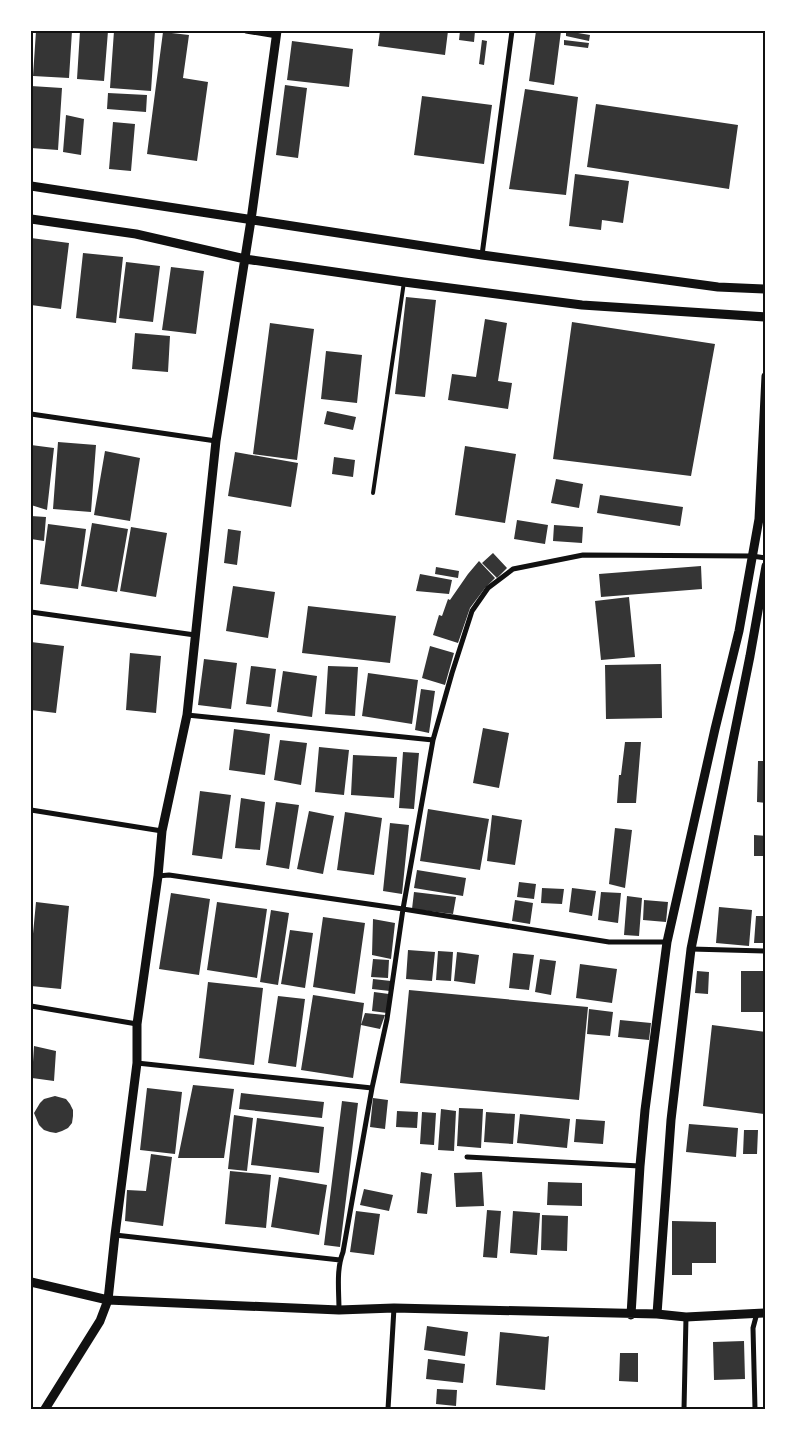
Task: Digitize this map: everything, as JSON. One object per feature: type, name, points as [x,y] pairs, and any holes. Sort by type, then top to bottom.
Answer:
[{"type":"street","points":[[45,1409],[100,1321],[108,1300],[137,1063],[137,1024],[158,876],[162,831],[187,715],[216,441],[251,220],[277,34],[246,31]]},
{"type":"street","points":[[482,255],[512,31]]},
{"type":"street","points":[[31,186],[482,255],[718,287],[766,289]]},
{"type":"street","points":[[31,219],[136,234],[245,259],[404,282],[582,305],[766,317]]},
{"type":"street","points":[[631,1314],[645,1110],[666,942],[739,631],[759,519],[766,376]]},
{"type":"street","points":[[31,414],[216,441]]},
{"type":"street","points":[[340,1310],[340,1260],[372,1088],[388,1019],[404,909],[433,740],[472,611],[488,588],[513,569],[583,555],[752,556],[766,558]]},
{"type":"street","points":[[657,1314],[671,1120],[691,949],[750,656],[766,566]]},
{"type":"street","points":[[31,612],[195,635]]},
{"type":"street","points":[[187,715],[433,740]]},
{"type":"street","points":[[31,810],[162,831]]},
{"type":"street","points":[[158,876],[170,875],[404,909],[609,942],[666,942]]},
{"type":"street","points":[[691,949],[766,951]]},
{"type":"street","points":[[31,1006],[137,1024]]},
{"type":"street","points":[[137,1063],[372,1088]]},
{"type":"street","points":[[467,1158],[640,1166]]},
{"type":"street","points":[[115,1235],[340,1260]]},
{"type":"street","points":[[31,1282],[108,1300],[340,1310],[394,1308],[657,1314],[686,1317],[762,1313]]},
{"type":"street","points":[[388,1409],[394,1308]]},
{"type":"street","points":[[755,1409],[752,1328],[762,1313]]},
{"type":"street","points":[[684,1409],[686,1317]]},
{"type":"lane","points":[[373,493],[404,282]]},
{"type":"building","points":[[36,31],[72,31],[69,78],[33,76]]},
{"type":"building","points":[[80,31],[108,31],[104,81],[77,79]]},
{"type":"building","points":[[114,31],[155,31],[151,91],[110,88]]},
{"type":"building","points":[[380,31],[448,31],[445,55],[378,46]]},
{"type":"building","points":[[460,31],[475,31],[474,42],[459,40]]},
{"type":"building","points":[[536,31],[561,31],[554,85],[529,81]]},
{"type":"building","points":[[566,31],[590,35],[589,41],[566,36]]},
{"type":"building","points":[[163,32],[189,35],[183,78],[208,82],[197,161],[147,154]]},
{"type":"building","points":[[482,40],[487,41],[484,65],[479,64]]},
{"type":"building","points":[[564,40],[589,43],[588,48],[564,45]]},
{"type":"building","points":[[292,41],[353,49],[349,87],[287,80]]},
{"type":"building","points":[[285,85],[307,88],[298,158],[276,155]]},
{"type":"building","points":[[31,86],[62,88],[58,150],[31,148]]},
{"type":"building","points":[[525,89],[578,97],[566,195],[509,189]]},
{"type":"building","points":[[108,93],[147,95],[146,112],[107,109]]},
{"type":"building","points":[[422,96],[492,105],[484,164],[414,155]]},
{"type":"building","points":[[596,104],[738,125],[729,189],[587,167]]},
{"type":"building","points":[[66,115],[84,119],[81,155],[63,152]]},
{"type":"building","points":[[113,122],[135,124],[131,171],[109,169]]},
{"type":"building","points":[[575,174],[629,181],[623,223],[602,220],[601,230],[569,226]]},
{"type":"building","points":[[31,238],[69,243],[61,309],[31,305]]},
{"type":"building","points":[[83,253],[123,257],[116,323],[76,318]]},
{"type":"building","points":[[126,262],[160,266],[153,322],[119,318]]},
{"type":"building","points":[[171,267],[204,271],[196,334],[162,330]]},
{"type":"building","points":[[406,297],[436,300],[425,397],[395,394]]},
{"type":"building","points":[[485,319],[507,323],[498,381],[512,383],[508,409],[448,400],[452,374],[476,377]]},
{"type":"building","points":[[572,322],[715,344],[691,476],[553,459]]},
{"type":"building","points":[[270,323],[314,329],[297,460],[253,454]]},
{"type":"building","points":[[135,333],[170,336],[168,372],[132,369]]},
{"type":"building","points":[[326,351],[362,355],[357,403],[321,399]]},
{"type":"building","points":[[327,411],[356,417],[353,430],[324,424]]},
{"type":"building","points":[[58,442],[96,445],[91,512],[53,509]]},
{"type":"building","points":[[31,445],[54,448],[47,510],[31,505]]},
{"type":"building","points":[[465,446],[516,454],[505,523],[455,515]]},
{"type":"building","points":[[105,451],[140,458],[130,521],[94,515]]},
{"type":"building","points":[[235,452],[298,463],[291,507],[228,496]]},
{"type":"building","points":[[334,457],[355,460],[353,477],[332,474]]},
{"type":"building","points":[[556,479],[583,484],[579,508],[551,503]]},
{"type":"building","points":[[600,495],[683,507],[680,526],[597,513]]},
{"type":"building","points":[[31,516],[46,517],[44,541],[31,539]]},
{"type":"building","points":[[517,520],[548,525],[545,544],[514,539]]},
{"type":"building","points":[[92,523],[128,529],[117,592],[81,586]]},
{"type":"building","points":[[48,524],[86,529],[78,589],[40,584]]},
{"type":"building","points":[[554,525],[583,527],[582,543],[553,541]]},
{"type":"building","points":[[131,527],[167,533],[156,597],[120,591]]},
{"type":"building","points":[[228,529],[241,531],[237,565],[224,563]]},
{"type":"building","points":[[493,553],[507,568],[497,578],[482,563]]},
{"type":"building","points":[[479,561],[495,578],[470,608],[458,643],[433,635],[439,615],[442,616],[448,599],[450,600]]},
{"type":"building","points":[[701,566],[702,589],[601,597],[599,574]]},
{"type":"building","points":[[436,567],[459,571],[458,578],[435,574]]},
{"type":"building","points":[[420,574],[452,580],[449,594],[416,591]]},
{"type":"building","points":[[233,586],[275,592],[268,638],[226,631]]},
{"type":"building","points":[[629,597],[635,657],[601,660],[595,601]]},
{"type":"building","points":[[308,606],[396,616],[390,663],[302,653]]},
{"type":"building","points":[[31,642],[64,646],[56,713],[31,710]]},
{"type":"building","points":[[430,646],[454,653],[445,685],[422,678]]},
{"type":"building","points":[[130,653],[161,656],[156,713],[126,710]]},
{"type":"building","points":[[204,659],[237,663],[231,709],[198,705]]},
{"type":"building","points":[[661,664],[662,718],[606,719],[605,665]]},
{"type":"building","points":[[251,666],[276,669],[271,707],[246,704]]},
{"type":"building","points":[[328,666],[358,667],[355,716],[325,714]]},
{"type":"building","points":[[283,671],[317,676],[312,717],[277,712]]},
{"type":"building","points":[[368,673],[418,680],[412,724],[362,716]]},
{"type":"building","points":[[421,689],[435,691],[429,733],[415,730]]},
{"type":"building","points":[[483,728],[509,733],[499,788],[473,783]]},
{"type":"building","points":[[234,729],[270,734],[265,775],[229,770]]},
{"type":"building","points":[[280,740],[307,743],[301,785],[274,780]]},
{"type":"building","points":[[625,742],[641,742],[636,803],[617,803],[619,775],[621,775]]},
{"type":"building","points":[[319,747],[349,750],[344,795],[315,792]]},
{"type":"building","points":[[403,752],[419,753],[414,809],[399,808]]},
{"type":"building","points":[[353,755],[397,757],[394,798],[351,795]]},
{"type":"building","points":[[758,761],[766,761],[766,803],[757,802]]},
{"type":"building","points":[[200,791],[231,795],[222,859],[192,855]]},
{"type":"building","points":[[241,798],[265,802],[260,850],[235,848]]},
{"type":"building","points":[[276,802],[299,805],[289,869],[266,865]]},
{"type":"building","points":[[428,809],[489,819],[480,870],[420,861]]},
{"type":"building","points":[[309,811],[334,816],[323,874],[297,869]]},
{"type":"building","points":[[345,812],[382,818],[374,875],[337,870]]},
{"type":"building","points":[[492,815],[522,820],[515,865],[487,861]]},
{"type":"building","points":[[390,823],[409,825],[402,894],[383,891]]},
{"type":"building","points":[[615,828],[632,830],[625,888],[609,884]]},
{"type":"building","points":[[754,835],[766,836],[766,856],[754,856]]},
{"type":"building","points":[[417,870],[466,878],[463,896],[414,888]]},
{"type":"building","points":[[519,882],[536,884],[534,899],[517,897]]},
{"type":"building","points":[[542,888],[564,889],[562,904],[541,903]]},
{"type":"building","points":[[572,888],[596,891],[592,916],[569,912]]},
{"type":"building","points":[[414,892],[456,897],[453,914],[412,909]]},
{"type":"building","points":[[601,892],[621,893],[618,923],[598,920]]},
{"type":"building","points":[[171,893],[210,899],[199,975],[159,969]]},
{"type":"building","points":[[627,896],[642,898],[639,936],[624,935]]},
{"type":"building","points":[[515,900],[533,903],[530,924],[512,921]]},
{"type":"building","points":[[644,900],[668,902],[666,922],[643,920]]},
{"type":"building","points":[[36,902],[69,906],[61,989],[31,986],[31,955]]},
{"type":"building","points":[[217,902],[267,909],[257,978],[207,970]]},
{"type":"building","points":[[719,907],[752,910],[749,946],[716,943]]},
{"type":"building","points":[[271,910],[289,913],[278,985],[260,982]]},
{"type":"building","points":[[756,916],[766,916],[766,943],[754,943]]},
{"type":"building","points":[[323,917],[365,923],[355,994],[313,987]]},
{"type":"building","points":[[373,919],[395,923],[391,959],[372,955]]},
{"type":"building","points":[[290,930],[313,933],[305,988],[281,984]]},
{"type":"building","points":[[408,950],[435,952],[432,981],[406,979]]},
{"type":"building","points":[[438,951],[453,952],[451,981],[436,980]]},
{"type":"building","points":[[457,952],[479,955],[475,984],[454,981]]},
{"type":"building","points":[[513,953],[534,955],[529,990],[509,988]]},
{"type":"building","points":[[373,959],[389,960],[388,978],[371,977]]},
{"type":"building","points":[[540,959],[556,961],[551,995],[535,992]]},
{"type":"building","points":[[580,964],[617,969],[612,1003],[576,998]]},
{"type":"building","points":[[697,971],[709,972],[708,994],[695,993]]},
{"type":"building","points":[[741,971],[763,971],[763,1012],[741,1012]]},
{"type":"building","points":[[373,979],[391,981],[390,991],[372,989]]},
{"type":"building","points":[[208,982],[263,988],[254,1065],[199,1058]]},
{"type":"building","points":[[409,990],[588,1007],[579,1100],[400,1083]]},
{"type":"building","points":[[374,992],[389,994],[387,1013],[372,1011]]},
{"type":"building","points":[[313,995],[364,1003],[353,1078],[301,1070]]},
{"type":"building","points":[[278,996],[305,999],[296,1067],[268,1063]]},
{"type":"building","points":[[589,1009],[613,1012],[610,1036],[587,1034]]},
{"type":"building","points":[[365,1013],[385,1015],[380,1029],[361,1025]]},
{"type":"building","points":[[620,1020],[651,1023],[649,1040],[618,1037]]},
{"type":"building","points":[[712,1025],[766,1032],[766,1102],[764,1114],[703,1106]]},
{"type":"building","points":[[34,1046],[56,1051],[54,1081],[32,1078]]},
{"type":"building","points":[[193,1085],[234,1089],[224,1158],[178,1158]]},
{"type":"building","points":[[147,1088],[182,1092],[175,1154],[140,1150]]},
{"type":"building","points":[[241,1093],[324,1102],[322,1118],[239,1109]]},
{"type":"building","points":[[55,1096],[66,1099],[73,1110],[72,1123],[68,1128],[56,1133],[44,1130],[39,1125],[34,1113],[44,1099]]},
{"type":"building","points":[[373,1098],[388,1100],[385,1129],[370,1127]]},
{"type":"building","points":[[342,1101],[358,1103],[340,1247],[324,1245]]},
{"type":"building","points":[[459,1108],[483,1109],[481,1148],[457,1146]]},
{"type":"building","points":[[441,1109],[456,1111],[454,1151],[438,1150]]},
{"type":"building","points":[[397,1111],[418,1112],[417,1128],[396,1127]]},
{"type":"building","points":[[422,1112],[436,1113],[434,1145],[420,1144]]},
{"type":"building","points":[[486,1112],[515,1114],[513,1144],[484,1142]]},
{"type":"building","points":[[520,1114],[570,1119],[567,1148],[517,1143]]},
{"type":"building","points":[[234,1115],[253,1118],[247,1171],[228,1169]]},
{"type":"building","points":[[257,1118],[324,1127],[319,1173],[251,1165]]},
{"type":"building","points":[[576,1119],[605,1121],[603,1144],[574,1142]]},
{"type":"building","points":[[689,1124],[738,1128],[736,1157],[686,1152]]},
{"type":"building","points":[[744,1130],[758,1130],[757,1154],[743,1154]]},
{"type":"building","points":[[151,1154],[172,1157],[163,1226],[125,1221],[127,1190],[146,1191]]},
{"type":"building","points":[[230,1171],[271,1175],[266,1228],[225,1224]]},
{"type":"building","points":[[421,1172],[432,1174],[427,1214],[417,1213]]},
{"type":"building","points":[[482,1172],[484,1206],[456,1207],[454,1173]]},
{"type":"building","points":[[279,1177],[327,1185],[319,1235],[271,1227]]},
{"type":"building","points":[[548,1182],[582,1183],[582,1206],[547,1205]]},
{"type":"building","points":[[364,1189],[393,1195],[389,1211],[360,1205]]},
{"type":"building","points":[[487,1210],[501,1211],[497,1258],[483,1257]]},
{"type":"building","points":[[356,1211],[380,1214],[374,1255],[350,1252]]},
{"type":"building","points":[[513,1211],[540,1213],[537,1255],[510,1253]]},
{"type":"building","points":[[542,1215],[568,1216],[567,1251],[541,1250]]},
{"type":"building","points":[[672,1221],[716,1222],[716,1263],[692,1263],[692,1275],[672,1275]]},
{"type":"building","points":[[427,1326],[468,1332],[465,1356],[424,1350]]},
{"type":"building","points":[[500,1332],[549,1336],[545,1390],[496,1385]]},
{"type":"building","points":[[744,1341],[745,1379],[714,1380],[713,1342]]},
{"type":"building","points":[[620,1353],[638,1353],[638,1382],[619,1381]]},
{"type":"building","points":[[428,1359],[465,1364],[463,1383],[426,1379]]},
{"type":"building","points":[[437,1389],[457,1390],[456,1406],[436,1404]]}]
